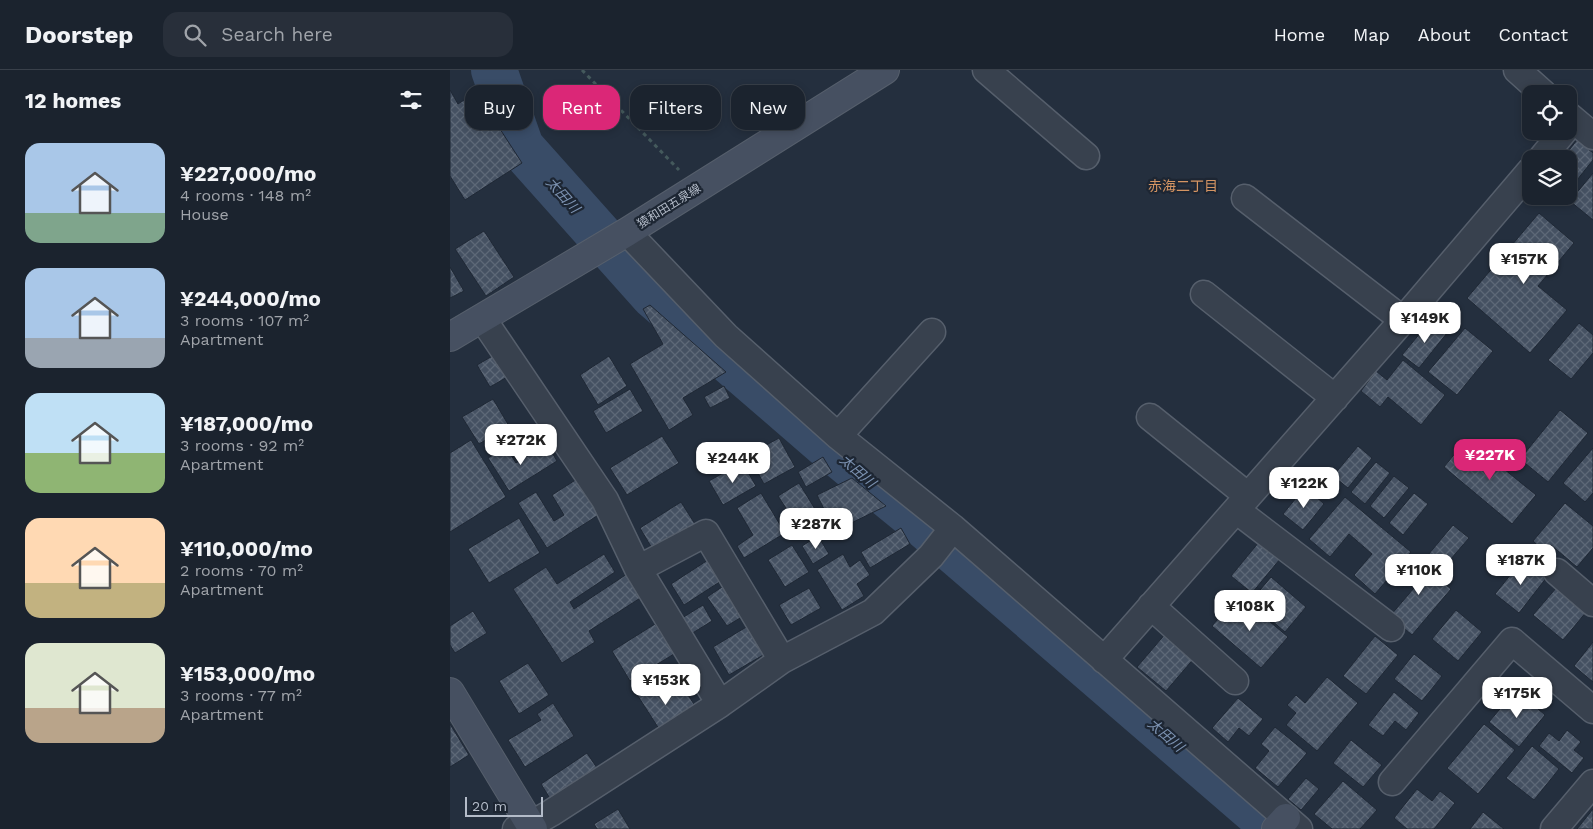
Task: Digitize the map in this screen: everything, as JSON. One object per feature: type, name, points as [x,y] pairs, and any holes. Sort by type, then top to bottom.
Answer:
[{"type":"main road","name":"猿和田五泉線","points":[[450,337],[594,252],[885,70]]},
{"type":"main road","points":[[450,692],[526,828]]},
{"type":"street","points":[[986,70],[1086,156]]},
{"type":"street","points":[[1517,70],[1534,85]]},
{"type":"street","points":[[1550,150],[1560,140]]},
{"type":"street","points":[[1104,660],[1335,398],[1522,181]]},
{"type":"street","points":[[1245,198],[1403,320]]},
{"type":"street","points":[[626,232],[726,336],[838,436],[953,528],[1104,660],[1286,824]]},
{"type":"street","points":[[1204,294],[1335,398]]},
{"type":"street","points":[[482,318],[605,500],[638,569],[720,704]]},
{"type":"street","points":[[838,436],[932,332]]},
{"type":"street","points":[[1150,417],[1242,503],[1391,628]]},
{"type":"street","points":[[526,828],[720,704],[782,660],[873,612],[931,556],[953,528]]},
{"type":"street","points":[[638,569],[706,533],[782,660]]},
{"type":"street","points":[[1557,572],[1593,602]]},
{"type":"street","points":[[1151,606],[1235,681]]},
{"type":"street","points":[[1392,782],[1512,642],[1593,710]]},
{"type":"street","points":[[1554,829],[1593,783]]},
{"type":"path","points":[[582,70],[697,188]]},
{"type":"building","points":[[450,90],[458,104],[465,99],[465,130],[501,130],[522,163],[465,200],[450,176]]},
{"type":"building","points":[[1577,140],[1593,153],[1593,160],[1577,180],[1577,150],[1569,150]]},
{"type":"building","points":[[1593,173],[1593,220],[1575,205],[1577,205],[1577,192]]},
{"type":"building","points":[[1539,213],[1574,243],[1538,286],[1567,310],[1530,353],[1467,298]]},
{"type":"building","points":[[484,231],[514,277],[486,296],[455,249]]},
{"type":"building","points":[[450,267],[464,291],[450,298]]},
{"type":"building","points":[[650,305],[726,372],[683,398],[693,415],[669,430],[630,364],[663,344],[643,309]]},
{"type":"building","points":[[1431,320],[1447,333],[1419,368],[1402,355]]},
{"type":"building","points":[[1579,323],[1593,335],[1593,353],[1571,379],[1548,360]]},
{"type":"building","points":[[1465,328],[1493,351],[1457,395],[1428,372]]},
{"type":"building","points":[[501,351],[514,373],[490,387],[477,365]]},
{"type":"building","points":[[609,356],[627,386],[598,405],[580,375]]},
{"type":"building","points":[[1403,360],[1445,395],[1421,425],[1388,397],[1380,407],[1361,391],[1376,371],[1387,380]]},
{"type":"building","points":[[724,386],[730,398],[710,408],[704,397]]},
{"type":"building","points":[[630,389],[643,411],[606,433],[593,411]]},
{"type":"building","points":[[493,399],[509,426],[479,444],[462,417]]},
{"type":"building","points":[[1560,410],[1588,433],[1548,482],[1520,459]]},
{"type":"building","points":[[662,436],[679,463],[627,495],[610,468]]},
{"type":"building","points":[[779,438],[795,467],[764,484],[748,455]]},
{"type":"building","points":[[1467,439],[1536,495],[1512,524],[1444,467]]},
{"type":"building","points":[[471,440],[506,497],[450,532],[450,453]]},
{"type":"building","points":[[547,444],[557,461],[509,491],[488,458],[506,447],[516,463]]},
{"type":"building","points":[[1358,446],[1372,458],[1348,488],[1333,476]]},
{"type":"building","points":[[1593,448],[1593,493],[1585,502],[1563,483]]},
{"type":"building","points":[[823,457],[832,472],[806,487],[798,472]]},
{"type":"building","points":[[742,462],[756,486],[723,505],[709,481]]},
{"type":"building","points":[[1376,462],[1390,473],[1365,504],[1351,492]]},
{"type":"building","points":[[1394,476],[1409,488],[1384,518],[1370,506]]},
{"type":"building","points":[[852,478],[886,506],[835,531],[817,495]]},
{"type":"building","points":[[577,479],[600,514],[547,548],[518,503],[536,492],[554,521],[564,515],[552,495]]},
{"type":"building","points":[[799,483],[823,522],[803,534],[778,496]]},
{"type":"building","points":[[1305,487],[1324,504],[1303,530],[1283,514]]},
{"type":"building","points":[[761,493],[785,533],[744,558],[737,546],[753,535],[737,508]]},
{"type":"building","points":[[1414,493],[1428,504],[1403,535],[1389,523]]},
{"type":"building","points":[[1345,497],[1411,552],[1375,594],[1354,575],[1372,554],[1349,534],[1330,557],[1309,539]]},
{"type":"building","points":[[681,502],[695,524],[653,550],[640,528]]},
{"type":"building","points":[[1565,503],[1593,526],[1593,548],[1577,567],[1551,545],[1545,552],[1533,541]]},
{"type":"building","points":[[519,518],[540,553],[489,583],[468,549]]},
{"type":"building","points":[[1453,525],[1469,538],[1443,568],[1428,555]]},
{"type":"building","points":[[901,528],[910,544],[870,568],[861,552]]},
{"type":"building","points":[[818,536],[829,554],[813,564],[802,546]]},
{"type":"building","points":[[1259,542],[1280,559],[1252,593],[1231,576]]},
{"type":"building","points":[[792,545],[809,572],[785,587],[768,560]]},
{"type":"building","points":[[604,554],[615,572],[570,602],[574,609],[630,572],[645,595],[589,631],[595,642],[562,663],[513,589],[546,567],[557,584]]},
{"type":"building","points":[[843,554],[850,567],[860,560],[870,575],[857,584],[864,596],[842,610],[817,570]]},
{"type":"building","points":[[1413,557],[1451,589],[1412,635],[1390,616],[1414,588],[1398,575]]},
{"type":"building","points":[[1524,558],[1547,577],[1519,613],[1495,594]]},
{"type":"building","points":[[708,560],[721,581],[684,605],[671,584]]},
{"type":"building","points":[[1271,577],[1306,607],[1285,632],[1250,602]]},
{"type":"building","points":[[725,585],[745,615],[727,626],[707,597]]},
{"type":"building","points":[[1557,587],[1587,611],[1563,640],[1533,615]]},
{"type":"building","points":[[809,588],[821,608],[791,625],[779,605]]},
{"type":"building","points":[[1238,595],[1288,637],[1261,668],[1212,626]]},
{"type":"building","points":[[703,605],[712,621],[691,634],[682,618]]},
{"type":"building","points":[[1456,610],[1482,632],[1458,661],[1432,639]]},
{"type":"building","points":[[473,611],[487,633],[455,653],[450,645],[450,626]]},
{"type":"building","points":[[655,624],[674,654],[630,681],[612,651]]},
{"type":"building","points":[[748,626],[765,654],[729,675],[713,647]]},
{"type":"building","points":[[1167,632],[1196,656],[1166,691],[1137,667]]},
{"type":"building","points":[[1375,636],[1398,655],[1366,694],[1343,676]]},
{"type":"building","points":[[1593,642],[1593,682],[1574,666]]},
{"type":"building","points":[[1414,654],[1442,676],[1422,701],[1394,679]]},
{"type":"building","points":[[528,663],[549,695],[519,714],[499,681]]},
{"type":"building","points":[[1327,677],[1358,703],[1317,751],[1286,725],[1296,713],[1287,705],[1296,695],[1305,703]]},
{"type":"building","points":[[655,682],[665,698],[683,687],[697,709],[661,732],[636,693]]},
{"type":"building","points":[[1516,690],[1545,715],[1519,747],[1489,722]]},
{"type":"building","points":[[1394,692],[1419,713],[1406,730],[1395,721],[1383,736],[1368,725]]},
{"type":"building","points":[[1238,698],[1263,719],[1249,736],[1239,728],[1228,742],[1212,728]]},
{"type":"building","points":[[553,703],[574,736],[525,767],[508,740],[541,720],[537,714]]},
{"type":"building","points":[[450,724],[469,755],[450,767]]},
{"type":"building","points":[[1484,724],[1515,750],[1478,794],[1447,768]]},
{"type":"building","points":[[1275,727],[1307,753],[1278,787],[1255,768],[1269,751],[1261,744]]},
{"type":"building","points":[[1567,730],[1581,742],[1574,750],[1584,758],[1572,773],[1539,746],[1549,733],[1559,741]]},
{"type":"building","points":[[1351,740],[1382,765],[1363,787],[1333,763]]},
{"type":"building","points":[[1532,746],[1559,769],[1534,800],[1506,778]]},
{"type":"building","points":[[587,753],[601,774],[554,805],[541,784]]},
{"type":"building","points":[[1306,778],[1319,789],[1301,810],[1288,799]]},
{"type":"building","points":[[1343,781],[1377,810],[1360,829],[1332,829],[1314,814]]},
{"type":"building","points":[[1417,789],[1432,801],[1440,791],[1455,803],[1434,829],[1407,829],[1394,818]]},
{"type":"building","points":[[618,809],[630,829],[597,829],[594,824]]},
{"type":"building","points":[[1593,809],[1593,829],[1577,829]]},
{"type":"building","points":[[1483,812],[1504,829],[1470,829]]},
{"type":"waterway","name":"太田川","points":[[494,70],[521,147],[653,295],[829,447],[917,519],[1276,829]]},
{"type":"district","name":"赤海二丁目","points":[[1183,186]]}]
